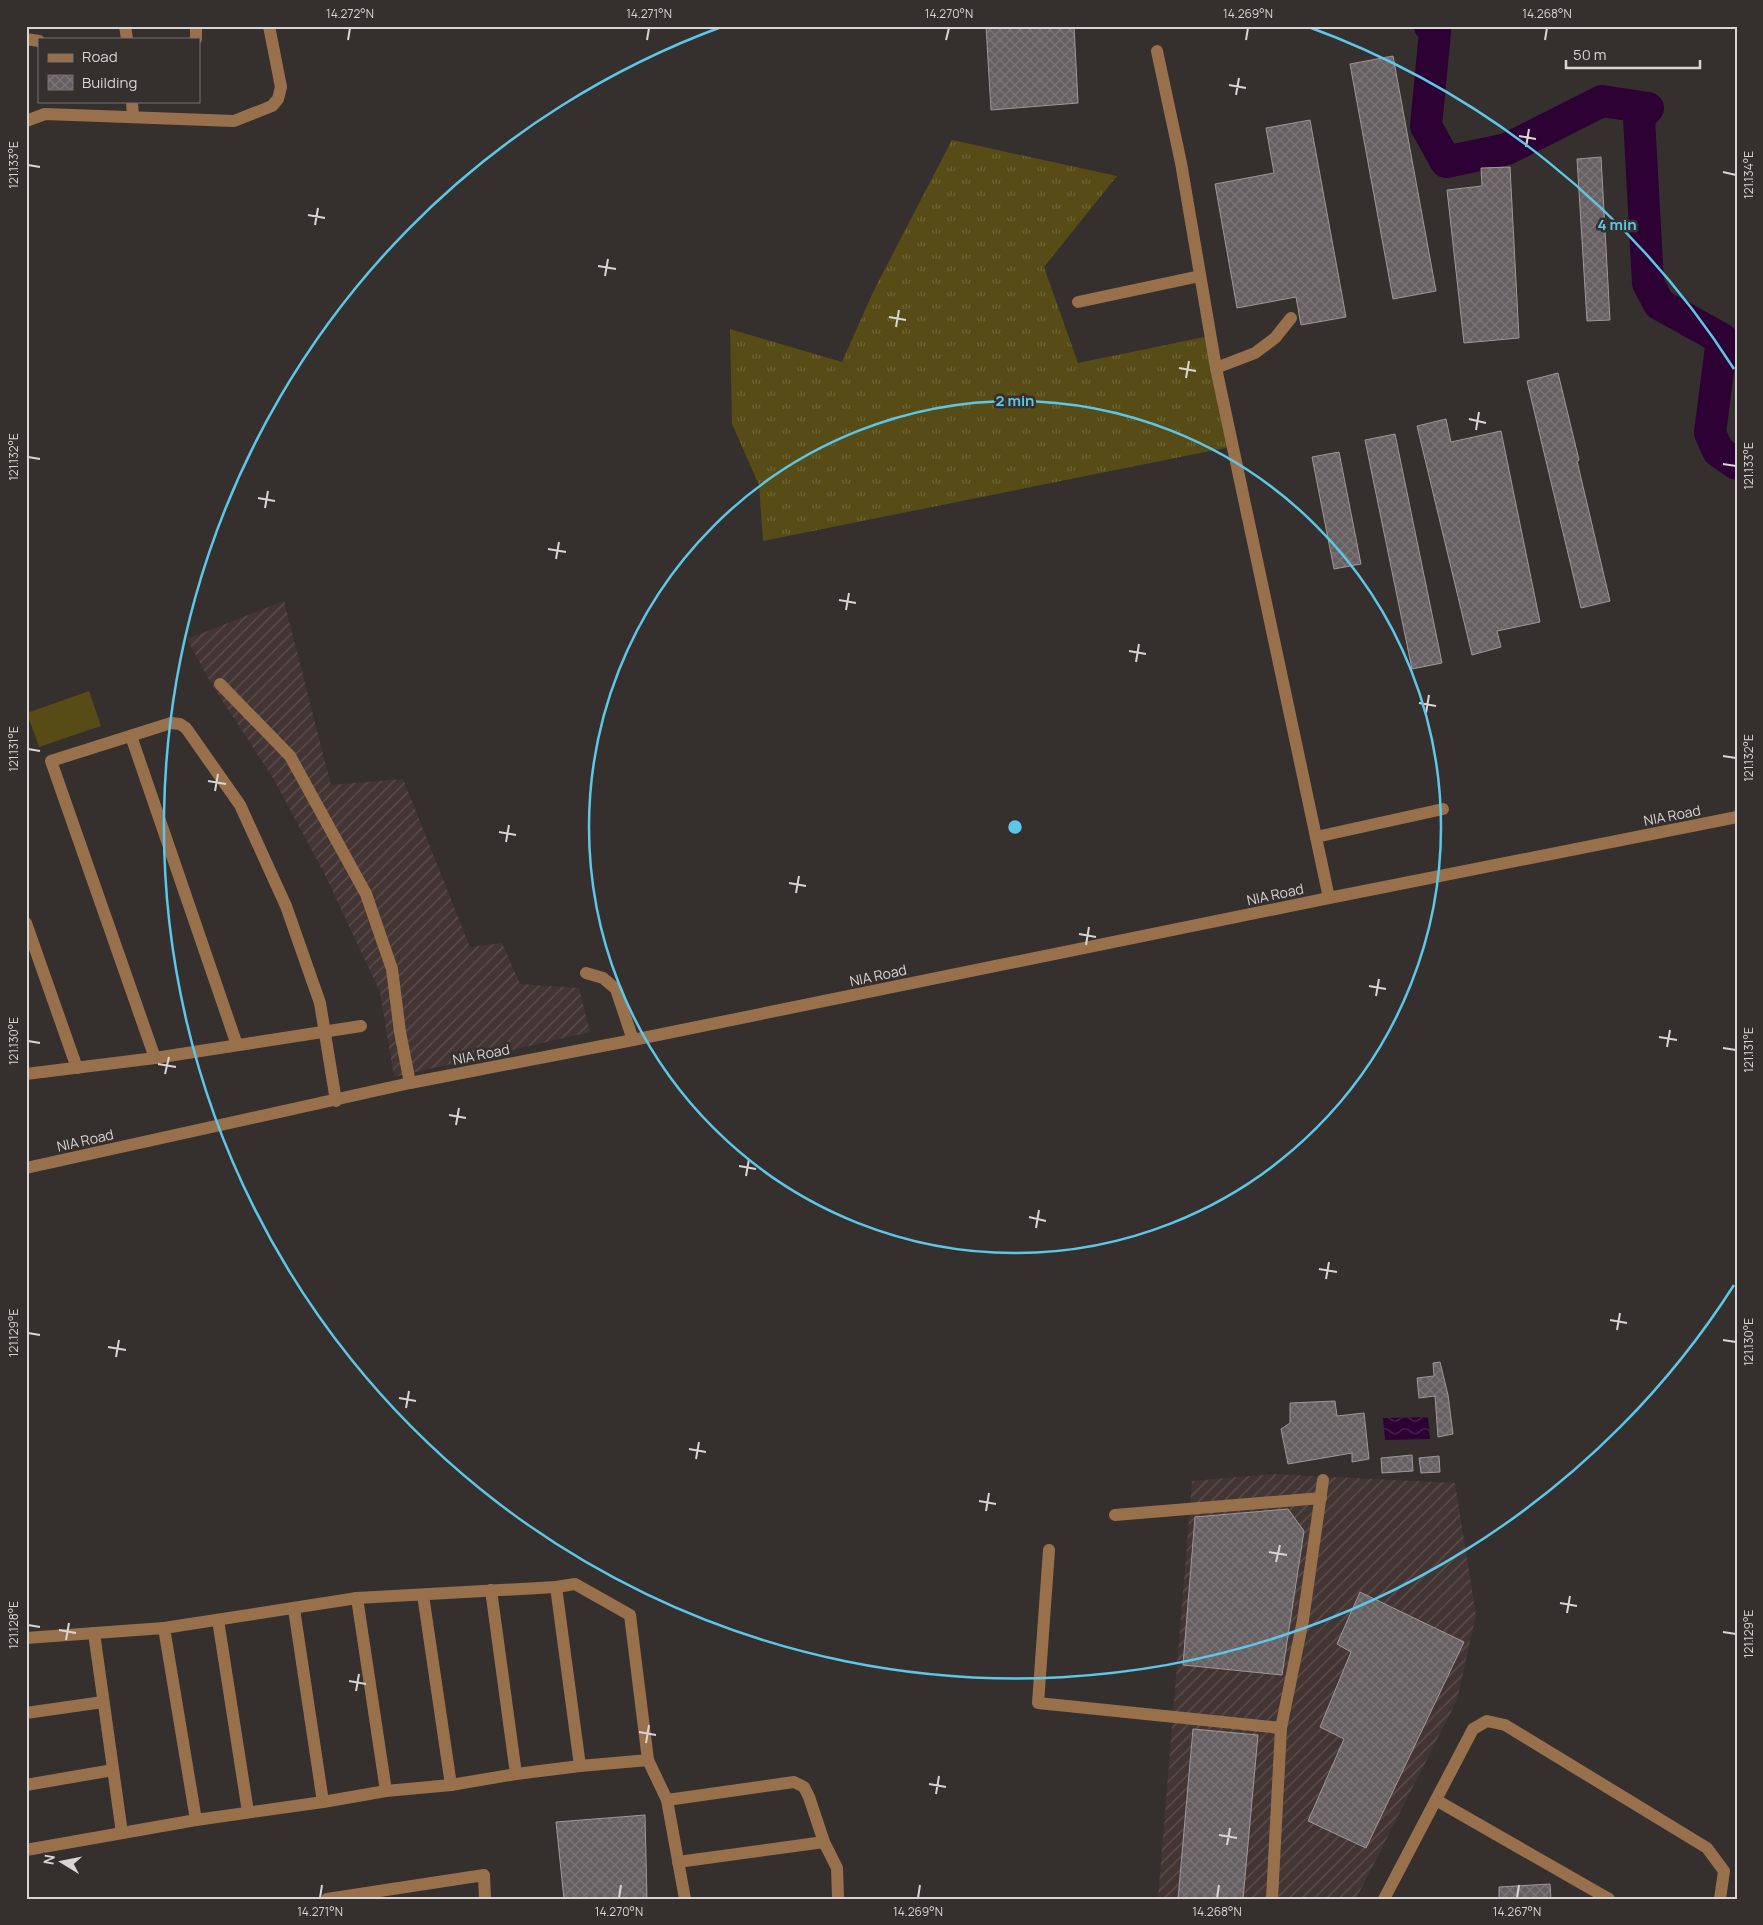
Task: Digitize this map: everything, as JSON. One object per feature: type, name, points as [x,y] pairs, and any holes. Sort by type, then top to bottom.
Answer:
[{"type":"street","points":[[26,112],[234,121],[272,106],[278,99],[280,87],[269,26]]},
{"type":"street","points":[[1157,51],[1181,163],[1216,368],[1329,898]]},
{"type":"street","points":[[132,102],[133,118]]},
{"type":"street","points":[[26,121],[45,114]]},
{"type":"street","points":[[1078,302],[1200,276]]},
{"type":"street","points":[[1216,368],[1255,354],[1275,338],[1291,318]]},
{"type":"street","points":[[220,684],[290,756],[366,894],[392,968],[400,1032],[410,1083]]},
{"type":"street","points":[[155,1058],[51,761],[171,723],[180,724],[186,728],[240,805],[286,906],[320,1003],[336,1101]]},
{"type":"street","points":[[131,736],[237,1045]]},
{"type":"street","points":[[1316,837],[1443,809]]},
{"type":"street","name":"NIA Road","points":[[26,1168],[336,1101],[410,1083],[633,1040],[1737,817]]},
{"type":"street","points":[[26,923],[77,1068]]},
{"type":"street","points":[[586,973],[603,978],[616,989],[633,1040]]},
{"type":"street","points":[[26,1074],[155,1058],[361,1026]]},
{"type":"street","points":[[1272,1899],[1281,1728],[1303,1620],[1323,1480]]},
{"type":"street","points":[[1115,1515],[1321,1498]]},
{"type":"street","points":[[1049,1550],[1038,1703],[1281,1728]]},
{"type":"street","points":[[26,1638],[164,1628],[357,1598],[556,1587],[575,1584],[630,1616],[648,1760],[667,1800],[685,1899]]},
{"type":"street","points":[[556,1587],[580,1766]]},
{"type":"street","points":[[491,1590],[516,1774]]},
{"type":"street","points":[[422,1595],[451,1784]]},
{"type":"street","points":[[357,1598],[386,1791]]},
{"type":"street","points":[[294,1609],[324,1802]]},
{"type":"street","points":[[218,1620],[248,1812]]},
{"type":"street","points":[[164,1628],[196,1820]]},
{"type":"street","points":[[94,1633],[122,1833]]},
{"type":"street","points":[[26,1713],[104,1702]]},
{"type":"street","points":[[1384,1899],[1473,1729],[1487,1721],[1505,1725],[1707,1848],[1724,1871],[1720,1899]]},
{"type":"street","points":[[26,1850],[196,1820],[324,1802],[386,1791],[580,1766],[648,1760]]},
{"type":"street","points":[[26,1785],[113,1770]]},
{"type":"street","points":[[667,1800],[794,1782],[804,1787],[809,1796],[824,1842],[836,1868],[838,1899]]},
{"type":"street","points":[[1436,1800],[1609,1899]]},
{"type":"street","points":[[678,1862],[824,1842]]},
{"type":"street","points":[[327,1899],[484,1875],[486,1899]]},
{"type":"shaded area","points":[[284,601],[331,785],[403,779],[470,947],[502,943],[520,984],[579,988],[590,1032],[394,1077],[380,992],[324,873],[273,778],[212,685],[187,639]]},
{"type":"shaded area","points":[[1273,1474],[1455,1483],[1476,1615],[1457,1700],[1356,1899],[1158,1899],[1192,1481]]},
{"type":"green space","points":[[952,140],[1117,176],[1044,267],[1078,363],[1214,335],[1235,446],[763,541],[759,485],[732,424],[730,329],[842,362],[874,290]]},
{"type":"green space","points":[[89,691],[101,726],[39,747],[27,713]]},
{"type":"water","points":[[1428,1417],[1430,1439],[1385,1440],[1383,1418]]},
{"type":"building","points":[[986,26],[1074,26],[1078,103],[991,110]]},
{"type":"building","points":[[1393,56],[1436,291],[1393,299],[1350,64]]},
{"type":"building","points":[[1310,120],[1346,317],[1301,325],[1296,297],[1237,308],[1215,184],[1274,173],[1266,128]]},
{"type":"building","points":[[1601,157],[1610,320],[1587,321],[1577,159]]},
{"type":"building","points":[[1510,167],[1519,338],[1464,343],[1447,190],[1482,186],[1481,168]]},
{"type":"building","points":[[1558,373],[1610,601],[1581,608],[1527,381]]},
{"type":"building","points":[[1446,419],[1451,442],[1501,431],[1540,622],[1497,631],[1501,647],[1472,655],[1417,426]]},
{"type":"building","points":[[1395,434],[1442,663],[1412,669],[1365,440]]},
{"type":"building","points":[[1339,452],[1361,564],[1334,569],[1312,457]]},
{"type":"building","points":[[1440,1362],[1448,1395],[1453,1434],[1438,1437],[1435,1396],[1419,1398],[1417,1378],[1434,1376],[1433,1363]]},
{"type":"building","points":[[1335,1401],[1337,1416],[1364,1413],[1369,1459],[1352,1462],[1352,1453],[1288,1464],[1281,1429],[1290,1423],[1290,1403]]},
{"type":"building","points":[[1412,1455],[1413,1471],[1382,1473],[1381,1458]]},
{"type":"building","points":[[1439,1456],[1440,1472],[1421,1473],[1419,1458]]},
{"type":"building","points":[[1288,1509],[1304,1531],[1282,1675],[1183,1665],[1195,1517]]},
{"type":"building","points":[[1360,1592],[1464,1642],[1366,1848],[1308,1821],[1344,1739],[1320,1727],[1351,1652],[1337,1644]]},
{"type":"building","points":[[1193,1729],[1258,1735],[1243,1899],[1178,1899]]},
{"type":"building","points":[[645,1815],[647,1899],[564,1899],[556,1822]]},
{"type":"building","points":[[1550,1884],[1551,1899],[1499,1899],[1499,1887]]},
{"type":"waterway","points":[[1430,26],[1435,32],[1426,126],[1446,162],[1507,149],[1602,101],[1648,108],[1639,118],[1648,283],[1659,304],[1722,339],[1710,433],[1718,451],[1737,464]]}]
